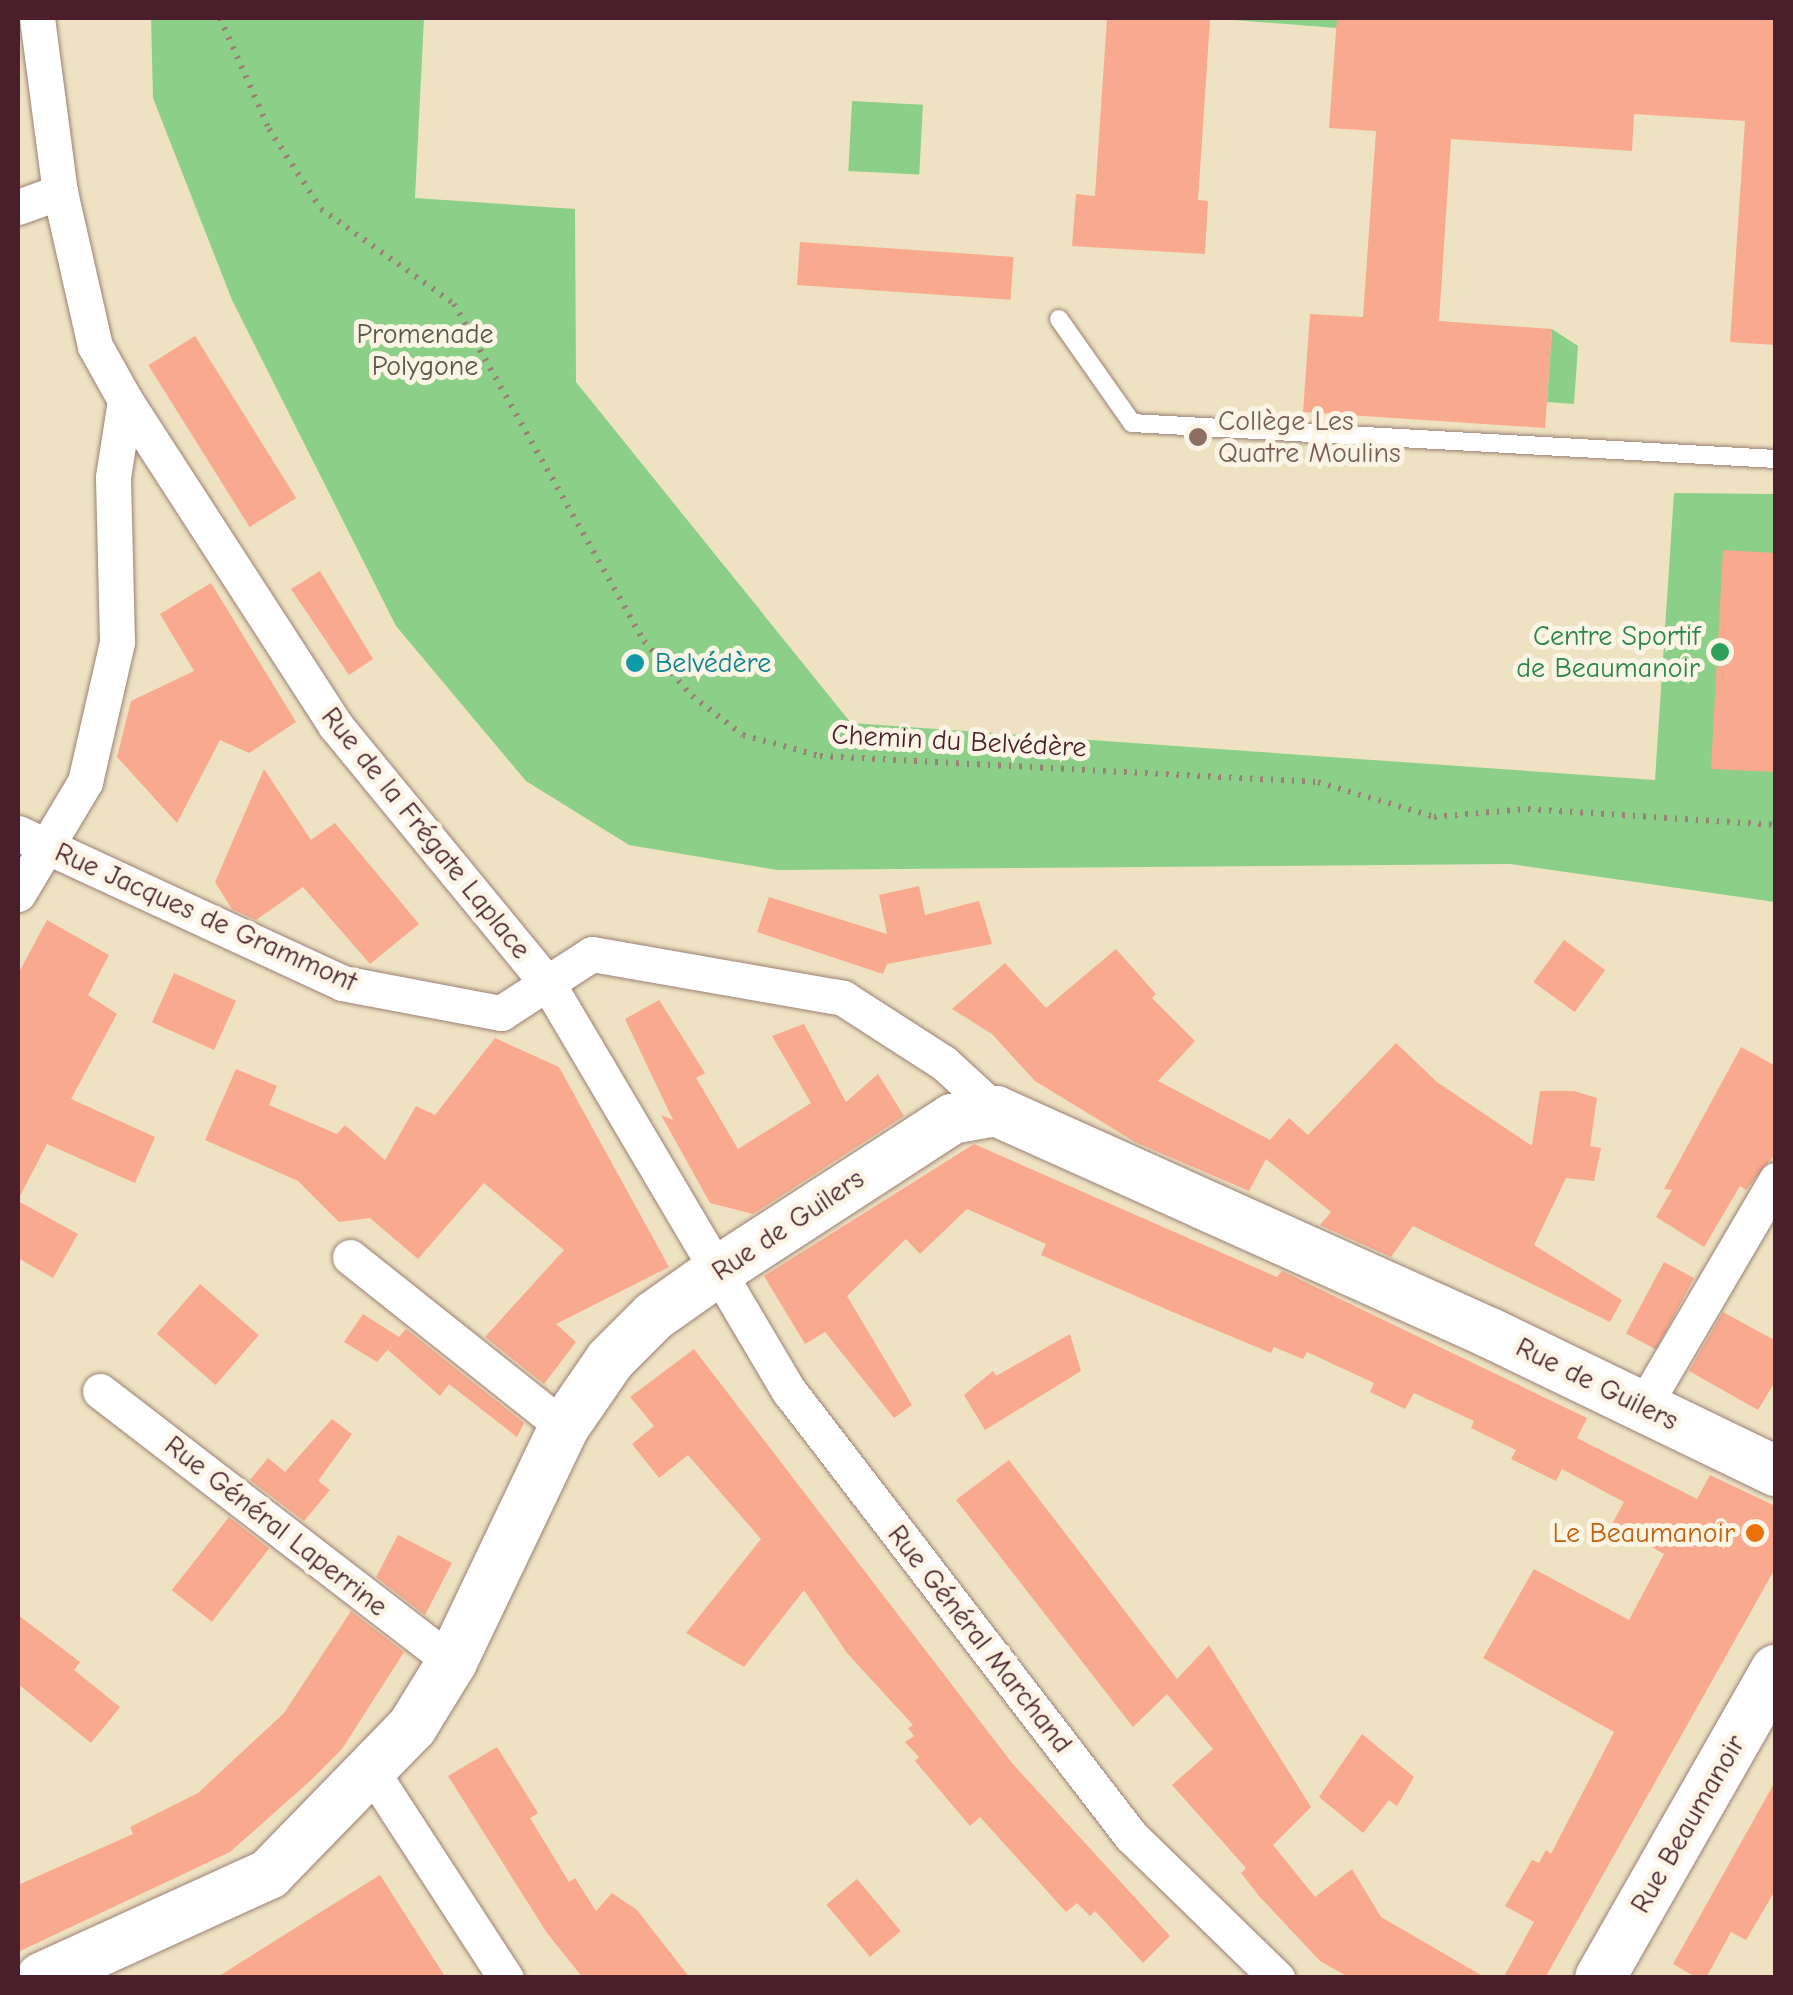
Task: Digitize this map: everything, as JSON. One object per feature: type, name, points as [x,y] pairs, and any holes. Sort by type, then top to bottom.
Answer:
[{"type":"street","name":"Rue de la Frégate Laplace","points":[[37,18],[60,192],[95,346],[124,400],[335,725],[548,984],[715,1274]]},
{"type":"street","points":[[18,207],[60,192]]},
{"type":"street","points":[[18,894],[32,840],[85,782],[117,642],[112,477],[124,400]]},
{"type":"street","name":"Rue Jacques de Grammont","points":[[32,840],[342,983],[500,1013],[592,954],[843,998],[944,1064],[996,1110]]},
{"type":"street","name":"Rue de Guilers","points":[[41,1978],[269,1874],[372,1772],[412,1726],[452,1662],[564,1427],[610,1360],[654,1316],[952,1119],[996,1110],[1644,1405],[1776,1470]]},
{"type":"street","points":[[1644,1405],[1776,1180]]},
{"type":"street","points":[[350,1258],[564,1427]]},
{"type":"street","name":"Rue Général Marchand","points":[[715,1274],[788,1391],[1131,1836],[1278,1978]]},
{"type":"street","name":"Rue Général Laperrine","points":[[100,1391],[452,1662]]},
{"type":"street","name":"Rue Beaumanoir","points":[[1600,1978],[1776,1670]]},
{"type":"street","points":[[372,1772],[506,1978]]},
{"type":"lane","points":[[1060,319],[1132,423],[1776,459]]},
{"type":"path","name":"Chemin du Belvédère","points":[[220,18],[269,129],[321,209],[360,243],[454,304],[644,641],[692,696],[743,735],[820,756],[1318,782],[1434,817],[1528,809],[1776,824]]},
{"type":"green space","name":"Promenade Polygone","points":[[151,18],[424,18],[415,198],[575,209],[576,382],[851,723],[1655,780],[1674,493],[1773,494],[1775,902],[1510,864],[777,870],[629,845],[526,781],[396,626],[232,300],[153,98]]},
{"type":"green space","points":[[1207,18],[1383,18],[1337,28]]},
{"type":"green space","points":[[852,101],[923,105],[919,175],[848,171]]},
{"type":"green space","points":[[1552,329],[1578,346],[1574,404],[1547,402]]},
{"type":"building","points":[[1107,18],[1210,20],[1198,200],[1208,201],[1205,254],[1072,246],[1076,194],[1095,196]]},
{"type":"building","points":[[1337,18],[1776,18],[1776,345],[1730,342],[1745,121],[1634,114],[1632,151],[1451,139],[1439,321],[1552,329],[1545,428],[1303,412],[1310,314],[1363,317],[1376,131],[1329,128]]},
{"type":"building","points":[[800,242],[1013,257],[1010,300],[797,285]]},
{"type":"building","points":[[195,336],[296,498],[250,527],[148,365]]},
{"type":"building","points":[[1723,550],[1776,553],[1776,772],[1711,769]]},
{"type":"building","points":[[320,571],[373,659],[349,675],[291,589]]},
{"type":"building","points":[[211,583],[296,722],[249,753],[220,740],[177,823],[117,757],[131,701],[194,671],[160,614]]},
{"type":"building","points":[[264,769],[311,840],[335,823],[419,924],[370,964],[303,887],[256,920],[232,909],[215,882]]},
{"type":"building","points":[[919,886],[925,915],[979,901],[992,944],[887,964],[883,974],[757,932],[769,897],[887,934],[879,895]]},
{"type":"building","points":[[47,920],[109,955],[88,995],[117,1014],[71,1099],[155,1137],[135,1183],[47,1144],[18,1200],[18,974]]},
{"type":"building","points":[[1564,940],[1605,970],[1575,1012],[1533,982]]},
{"type":"building","points":[[1116,949],[1156,994],[1152,998],[1195,1041],[1158,1081],[1270,1140],[1289,1118],[1308,1135],[1396,1043],[1437,1082],[1532,1146],[1540,1091],[1574,1091],[1597,1098],[1590,1146],[1601,1148],[1594,1181],[1566,1178],[1534,1245],[1622,1300],[1610,1322],[1413,1226],[1391,1257],[1320,1225],[1331,1212],[1266,1159],[1249,1191],[1135,1142],[1035,1081],[992,1034],[952,1009],[1005,963],[1046,1008]]},
{"type":"building","points":[[174,973],[236,1001],[214,1050],[152,1022]]},
{"type":"building","points":[[659,1000],[705,1073],[696,1078],[738,1149],[811,1103],[772,1036],[804,1024],[846,1102],[878,1074],[904,1116],[753,1214],[710,1203],[661,1115],[673,1120],[625,1019]]},
{"type":"building","points":[[495,1038],[559,1067],[669,1267],[556,1324],[576,1342],[544,1384],[485,1337],[564,1250],[484,1183],[418,1259],[370,1218],[339,1222],[298,1181],[205,1140],[236,1069],[277,1086],[269,1105],[337,1134],[345,1125],[385,1160],[416,1106],[435,1115]]},
{"type":"building","points":[[1741,1047],[1776,1066],[1776,1153],[1746,1190],[1740,1186],[1704,1247],[1656,1217],[1672,1190],[1664,1189]]},
{"type":"building","points":[[974,1144],[1277,1277],[1282,1271],[1587,1418],[1577,1438],[1697,1499],[1710,1475],[1773,1505],[1776,1567],[1545,1978],[1503,1978],[1534,1922],[1505,1906],[1532,1860],[1539,1863],[1546,1850],[1551,1854],[1614,1732],[1483,1658],[1534,1569],[1629,1620],[1664,1554],[1612,1524],[1624,1502],[1562,1469],[1556,1481],[1511,1459],[1516,1450],[1471,1428],[1474,1421],[1414,1393],[1405,1409],[1370,1392],[1374,1383],[1307,1352],[1303,1359],[1274,1347],[1271,1353],[1175,1313],[1041,1255],[1046,1244],[967,1209],[920,1254],[906,1239],[847,1296],[912,1405],[894,1418],[825,1332],[805,1344],[764,1276]]},
{"type":"building","points":[[18,1201],[78,1234],[53,1278],[18,1258]]},
{"type":"building","points":[[1664,1262],[1694,1278],[1656,1349],[1626,1334]]},
{"type":"building","points":[[200,1284],[259,1335],[216,1385],[157,1334]]},
{"type":"building","points":[[1723,1312],[1776,1341],[1776,1380],[1758,1410],[1689,1371]]},
{"type":"building","points":[[363,1314],[399,1337],[406,1329],[524,1423],[517,1437],[449,1384],[440,1396],[388,1350],[398,1338],[377,1362],[344,1342]]},
{"type":"building","points":[[1070,1334],[1081,1371],[985,1430],[964,1395],[993,1371],[996,1376]]},
{"type":"building","points":[[694,1349],[1012,1763],[1170,1936],[1143,1963],[1095,1911],[1090,1916],[1077,1903],[1066,1912],[980,1817],[970,1826],[915,1761],[919,1757],[905,1742],[914,1736],[908,1728],[913,1725],[847,1653],[804,1590],[744,1667],[686,1633],[761,1539],[688,1455],[659,1478],[632,1444],[654,1426],[630,1397]]},
{"type":"building","points":[[332,1419],[352,1434],[318,1481],[330,1490],[304,1521],[250,1480],[268,1458],[285,1472]]},
{"type":"building","points":[[1009,1460],[1177,1679],[1209,1645],[1311,1807],[1273,1845],[1315,1897],[1352,1869],[1381,1917],[1486,1978],[1350,1978],[1320,1961],[1259,1896],[1241,1873],[1246,1868],[1172,1785],[1213,1749],[1167,1694],[1133,1727],[956,1500]]},
{"type":"building","points":[[229,1517],[269,1548],[212,1622],[172,1590]]},
{"type":"building","points":[[398,1535],[452,1563],[425,1615],[376,1577]]},
{"type":"building","points":[[351,1611],[404,1652],[342,1749],[230,1852],[18,1952],[18,1885],[133,1834],[130,1827],[198,1793],[284,1713]]},
{"type":"building","points":[[18,1615],[80,1662],[74,1670],[120,1707],[91,1743],[18,1684]]},
{"type":"building","points":[[1362,1734],[1414,1777],[1397,1806],[1389,1800],[1363,1833],[1319,1797]]},
{"type":"building","points":[[497,1747],[538,1813],[530,1818],[569,1882],[575,1878],[596,1911],[612,1893],[637,1910],[690,1978],[583,1978],[547,1933],[448,1776]]},
{"type":"building","points":[[1776,1780],[1776,1889],[1746,1940],[1731,1932],[1706,1978],[1697,1978],[1673,1964]]},
{"type":"building","points":[[380,1875],[446,1978],[216,1978],[343,1898]]},
{"type":"building","points":[[857,1879],[901,1931],[870,1957],[826,1905]]},
{"type":"place","name":"Collège Les Quatre Moulins","points":[[1198,437]]},
{"type":"place","name":"Centre Sportif de Beaumanoir","points":[[1720,652]]},
{"type":"place","name":"Belvédère","points":[[635,663]]},
{"type":"place","name":"Le Beaumanoir","points":[[1755,1533]]}]
